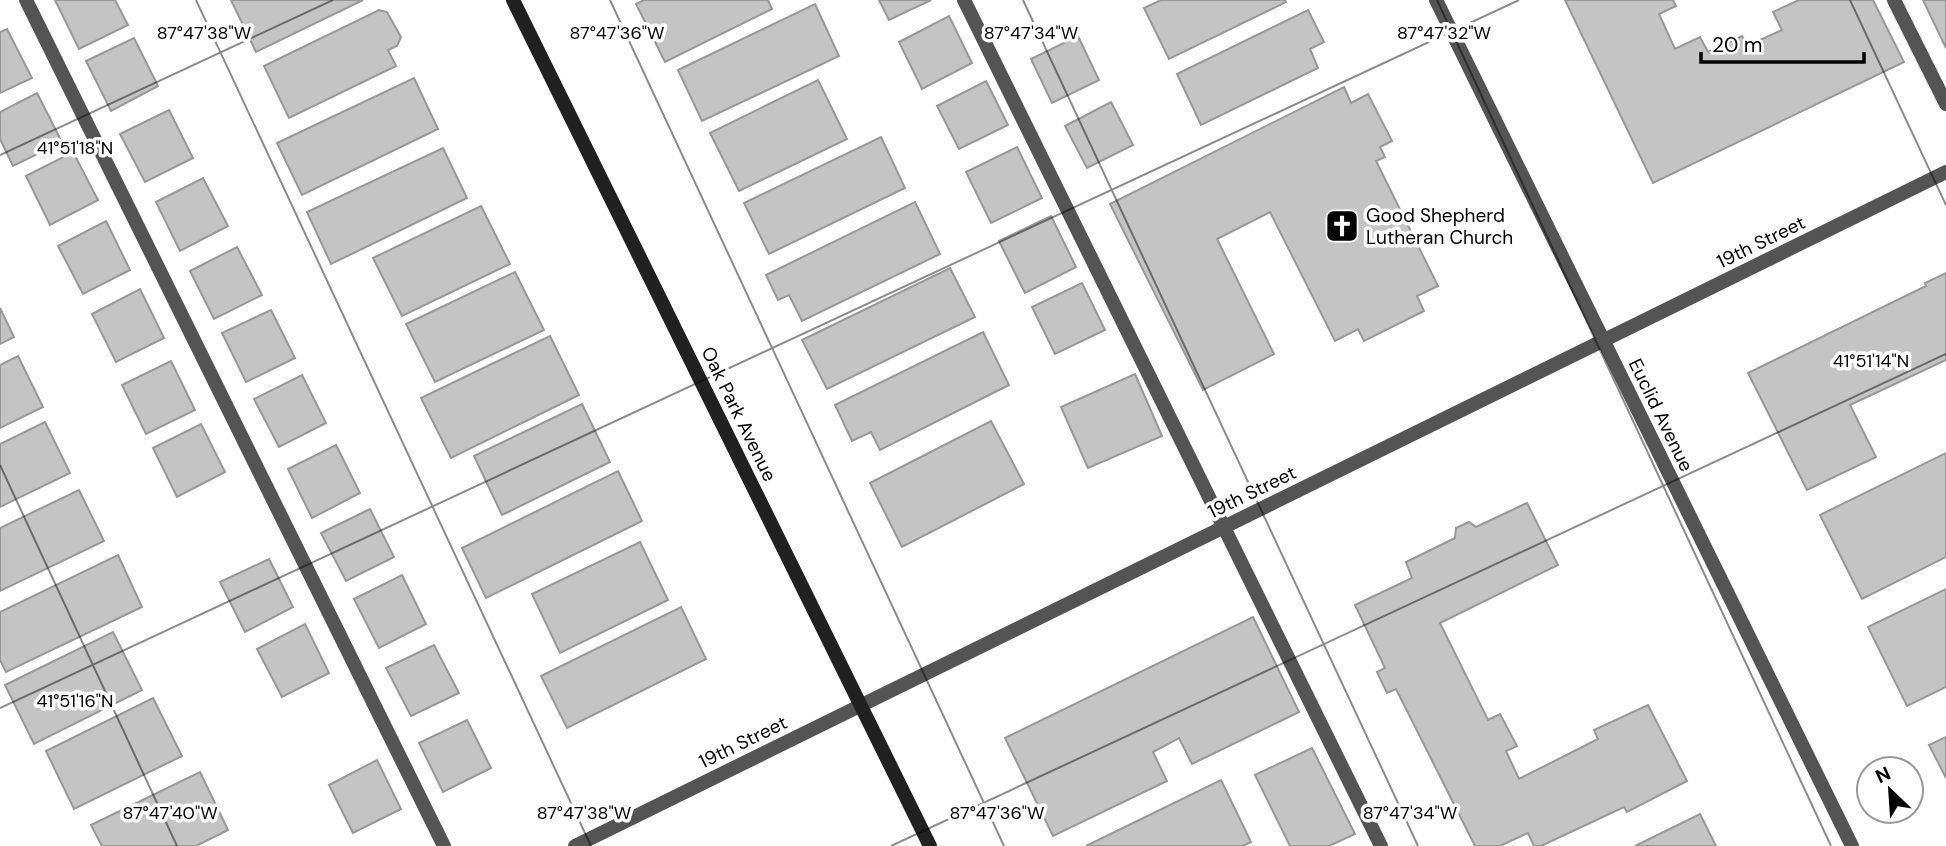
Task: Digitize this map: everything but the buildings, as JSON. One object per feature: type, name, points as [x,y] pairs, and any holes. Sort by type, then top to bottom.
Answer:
[{"type":"street","points":[[26,0],[444,846]]},
{"type":"street","name":"Oak Park Avenue","points":[[513,0],[930,846]]},
{"type":"street","points":[[964,0],[1381,846]]},
{"type":"street","name":"Euclid Avenue","points":[[1436,0],[1852,846]]},
{"type":"street","points":[[1894,0],[1946,104]]},
{"type":"street","name":"19th Street","points":[[575,846],[1946,172]]},
{"type":"place","name":"Good Shepherd Lutheran Church","points":[[1342,226]]}]
